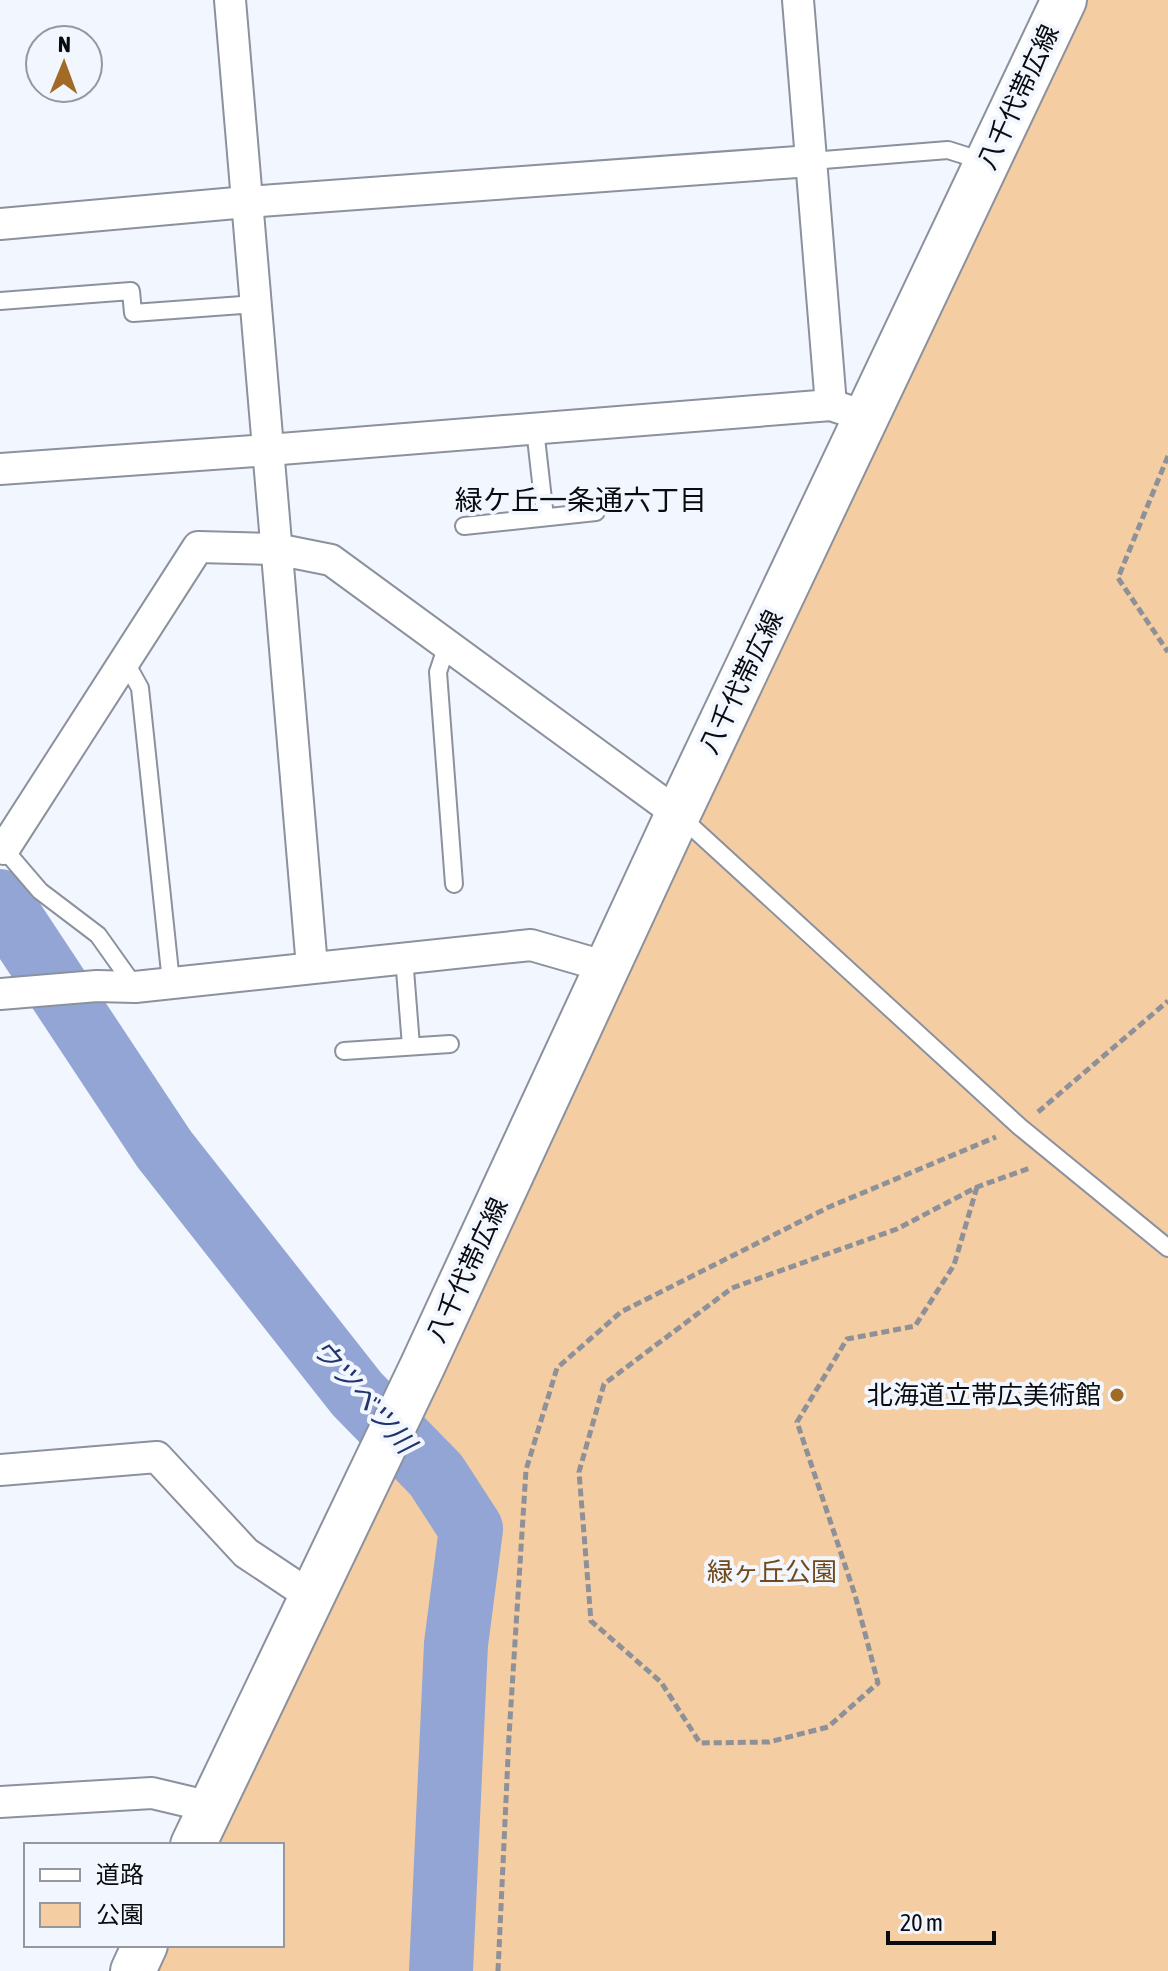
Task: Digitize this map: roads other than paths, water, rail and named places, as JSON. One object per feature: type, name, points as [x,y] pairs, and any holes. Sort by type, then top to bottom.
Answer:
[{"type":"main road","name":"八千代帯広線","points":[[312,1597],[678,814],[849,411],[987,162],[1064,0]]},
{"type":"main road","points":[[202,1826],[312,1597]]},
{"type":"main road","points":[[133,1971],[144,1947]]},
{"type":"street","points":[[230,0],[312,967]]},
{"type":"street","points":[[0,469],[535,429],[849,411],[811,161],[798,0]]},
{"type":"street","points":[[0,224],[247,202],[811,161]]},
{"type":"street","points":[[2,846],[198,547],[276,549],[331,560],[678,814]]},
{"type":"street","points":[[0,994],[97,986],[135,987],[531,945],[607,967]]},
{"type":"street","points":[[0,1470],[157,1457],[246,1553],[312,1597]]},
{"type":"street","points":[[0,1802],[152,1793],[202,1826]]},
{"type":"lane","points":[[811,161],[948,150],[987,162]]},
{"type":"lane","points":[[0,301],[131,291],[133,313],[256,304]]},
{"type":"lane","points":[[535,429],[545,517]]},
{"type":"lane","points":[[464,526],[596,512]]},
{"type":"lane","points":[[447,645],[438,672],[454,884]]},
{"type":"lane","points":[[125,661],[140,688],[171,982]]},
{"type":"lane","points":[[678,814],[1020,1127],[1168,1248]]},
{"type":"lane","points":[[2,846],[40,891],[98,935],[135,987]]},
{"type":"lane","points":[[404,957],[411,1046]]},
{"type":"lane","points":[[344,1051],[450,1044]]},
{"type":"waterway","name":"ウツベツ川","points":[[0,901],[164,1149],[357,1394],[436,1475],[471,1529],[456,1644],[441,1971]]},
{"type":"place","name":"北海道立帯広美術館","points":[[1117,1395]]},
{"type":"district","name":"緑ケ丘一条通六丁目","points":[[581,500]]},
{"type":"park label","name":"緑ヶ丘公園","points":[[772,1572]]}]
